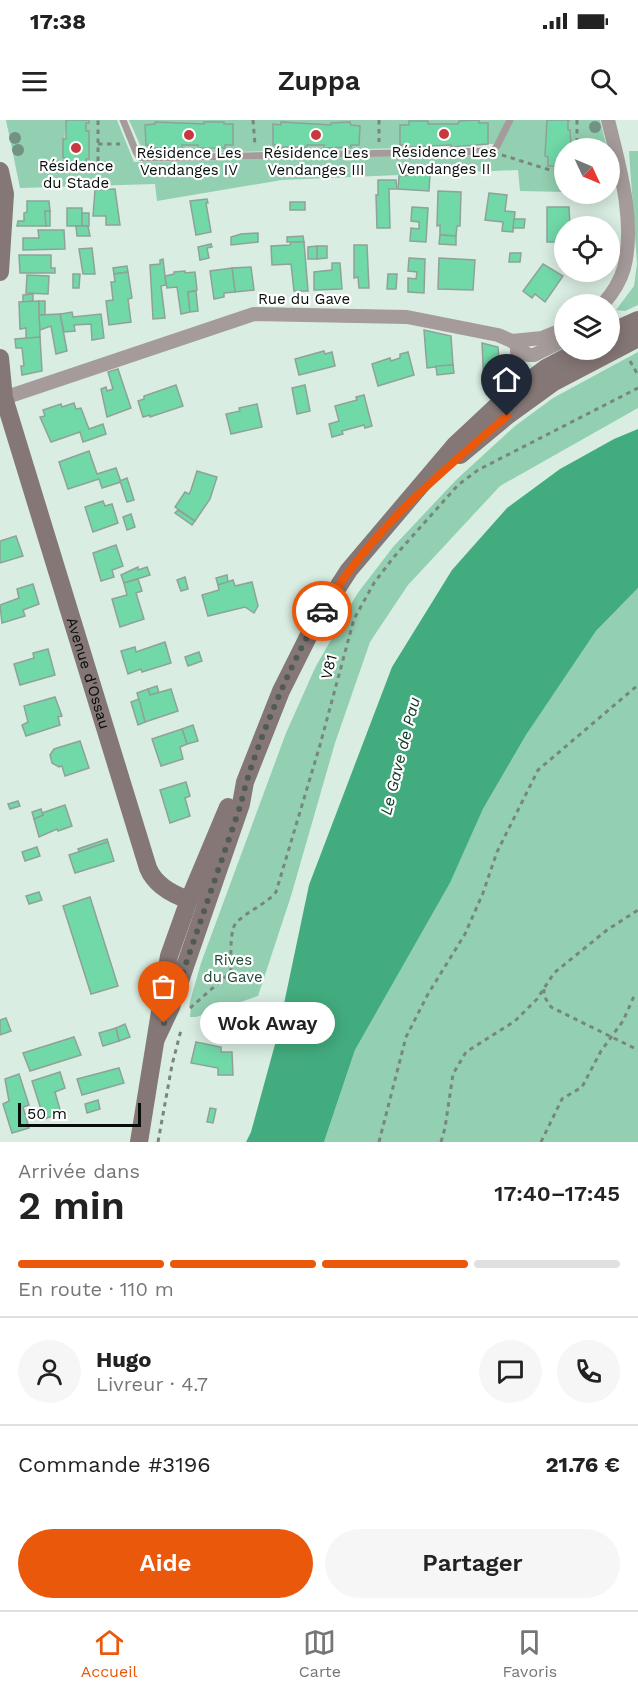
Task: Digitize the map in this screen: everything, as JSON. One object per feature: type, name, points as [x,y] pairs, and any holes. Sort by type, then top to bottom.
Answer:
[{"type":"main road","points":[[0,171],[5,194],[0,272]]},
{"type":"main road","points":[[620,328],[638,320]]},
{"type":"main road","points":[[387,524],[456,459],[507,416],[554,382],[638,338]]},
{"type":"main road","name":"Avenue d'Ossau","points":[[0,358],[2,400],[148,867],[152,877],[163,888],[189,900]]},
{"type":"main road","points":[[156,1040],[171,1007],[241,804],[245,782],[281,691],[316,621],[350,570],[455,445],[502,400],[546,368],[561,360]]},
{"type":"main road","points":[[139,1142],[169,956],[189,900],[230,802],[245,782]]},
{"type":"main road","points":[[189,900],[197,931]]},
{"type":"street","points":[[608,120],[612,138]]},
{"type":"street","points":[[611,294],[624,268],[628,237],[624,188],[620,171]]},
{"type":"street","name":"Rue du Gave","points":[[2,400],[254,314],[407,317],[498,335],[528,355],[534,355],[554,345]]},
{"type":"street","name":"Rue du Gave","points":[[514,344],[554,333]]},
{"type":"street","points":[[514,344],[518,389]]},
{"type":"lane","points":[[123,120],[139,157],[144,158],[493,151],[510,120]]},
{"type":"path","points":[[88,169],[98,169],[98,120]]},
{"type":"path","points":[[253,120],[255,155]]},
{"type":"path","points":[[379,120],[379,153]]},
{"type":"path","points":[[577,120],[577,138]]},
{"type":"path","points":[[98,144],[132,144]]},
{"type":"path","points":[[493,151],[554,170]]},
{"type":"path","points":[[626,354],[638,375]]},
{"type":"path","name":"V81","points":[[186,1011],[231,972],[233,927],[238,919],[269,900],[276,892],[320,745],[354,619],[374,583],[393,558],[458,485],[478,470],[638,388]]},
{"type":"path","points":[[379,1142],[406,1037],[428,994],[465,934],[496,852],[538,770],[638,685]]},
{"type":"path","points":[[441,1142],[451,1081],[458,1062],[466,1052],[526,1012],[554,973],[608,930],[638,910]]},
{"type":"path","points":[[544,987],[544,996],[551,1007],[638,1050]]},
{"type":"path","points":[[541,1142],[562,1099],[582,1087],[601,1051],[623,1021],[635,994]]},
{"type":"path","points":[[158,1142],[173,1058],[183,1020]]},
{"type":"green space","points":[[6,120],[66,120],[63,157],[66,158],[66,167],[86,167],[86,123],[89,120],[117,120],[134,162],[496,154],[513,120],[600,120],[604,138],[554,138],[554,192],[520,191],[518,170],[282,180],[157,201],[155,184],[20,188]]},
{"type":"green space","points":[[129,120],[479,120],[459,121],[458,124],[428,124],[428,121],[409,121],[409,125],[400,125],[400,145],[407,145],[407,148],[144,154]]},
{"type":"green space","points":[[479,120],[507,120],[495,144],[488,144],[488,123],[479,123]]},
{"type":"green space","points":[[629,151],[638,151],[638,305],[625,311],[620,310],[620,305],[634,286],[637,264]]},
{"type":"green space","name":"Rives du Gave","points":[[638,352],[638,408],[500,486],[408,585],[370,642],[335,743],[291,896],[258,996],[190,1017],[191,1006],[189,1005],[201,963],[286,733],[315,668],[357,594],[393,547],[456,480],[515,426],[553,398]]},
{"type":"green space","points":[[638,588],[638,1142],[324,1142],[355,1050],[450,883],[483,809],[526,735],[596,631]]},
{"type":"water","name":"Le Gave de Pau","points":[[638,429],[638,588],[596,631],[526,735],[483,809],[450,883],[355,1050],[324,1142],[246,1142],[251,1132],[277,1037],[309,885],[392,667],[452,570],[507,508],[560,469],[614,439]]},
{"type":"building","name":"Résidence du Stade","points":[[66,120],[89,120],[89,123],[86,123],[86,131],[89,131],[89,159],[86,159],[86,167],[66,167],[66,158],[63,158],[63,139],[66,139]]},
{"type":"building","name":"Résidence Les Vendanges II","points":[[479,120],[479,123],[488,123],[488,144],[451,147],[451,145],[407,147],[407,145],[400,145],[400,125],[409,125],[409,121],[428,121],[428,124],[458,124],[459,121]]},
{"type":"building","points":[[547,120],[570,120],[568,130],[570,130],[570,138],[554,138],[554,166],[548,166],[548,157],[545,156]]},
{"type":"building","name":"Résidence Les Vendanges IV","points":[[155,122],[233,124],[233,145],[225,145],[225,148],[198,148],[198,145],[182,145],[182,148],[154,148],[154,146],[146,145],[145,125],[155,124]]},
{"type":"building","name":"Résidence Les Vendanges III","points":[[281,122],[331,125],[331,123],[350,122],[351,125],[360,126],[359,145],[324,148],[324,145],[280,147],[280,145],[273,145],[273,124],[281,125]]},
{"type":"building","points":[[430,174],[429,191],[398,189],[399,176]]},
{"type":"building","points":[[378,180],[396,180],[397,189],[389,189],[390,228],[377,228]]},
{"type":"building","points":[[115,189],[120,225],[106,225],[106,216],[93,216],[95,190]]},
{"type":"building","points":[[438,191],[461,192],[460,226],[457,226],[456,236],[440,235],[440,225],[437,226]]},
{"type":"building","points":[[489,193],[507,195],[505,211],[515,212],[513,232],[502,231],[503,222],[485,220]]},
{"type":"building","points":[[207,199],[211,232],[196,235],[190,201]]},
{"type":"building","points":[[27,201],[49,201],[50,211],[45,211],[46,226],[17,226],[18,221],[24,221]]},
{"type":"building","points":[[290,202],[305,202],[305,210],[290,210]]},
{"type":"building","points":[[412,207],[428,208],[426,242],[410,241],[411,228],[419,229],[419,222],[411,221]]},
{"type":"building","points":[[547,207],[569,207],[569,216],[554,216],[554,242],[547,242]]},
{"type":"building","points":[[67,208],[82,208],[82,226],[67,226]]},
{"type":"building","points":[[45,211],[50,211],[50,226],[46,226]]},
{"type":"building","points":[[82,213],[89,213],[89,226],[82,226]]},
{"type":"building","points":[[514,219],[525,219],[524,228],[513,228]]},
{"type":"building","points":[[76,226],[88,226],[90,236],[77,236]]},
{"type":"building","points":[[38,230],[64,230],[65,249],[23,250],[23,238],[39,238]]},
{"type":"building","points":[[258,233],[258,242],[231,245],[231,237]]},
{"type":"building","points":[[440,235],[456,236],[456,245],[439,244]]},
{"type":"building","points":[[303,236],[304,242],[287,242],[287,237]]},
{"type":"building","points":[[291,242],[304,242],[308,291],[294,291],[291,264],[272,265],[271,246],[290,245]]},
{"type":"building","points":[[211,244],[212,247],[207,248],[209,258],[200,260],[198,247]]},
{"type":"building","points":[[354,245],[367,245],[369,288],[359,288],[358,277],[354,278]]},
{"type":"building","points":[[317,246],[327,246],[327,258],[317,259]]},
{"type":"building","points":[[317,246],[317,259],[308,259],[308,247]]},
{"type":"building","points":[[92,248],[95,274],[83,274],[79,249]]},
{"type":"building","points":[[510,253],[521,253],[520,262],[509,262]]},
{"type":"building","points":[[19,255],[51,255],[51,268],[55,268],[55,273],[20,273]]},
{"type":"building","points":[[409,258],[425,259],[424,293],[408,292],[408,278],[416,279],[417,272],[408,271]]},
{"type":"building","points":[[439,258],[475,260],[473,290],[438,289]]},
{"type":"building","points":[[163,259],[166,285],[161,286],[165,318],[153,319],[150,265],[160,264],[160,260]]},
{"type":"building","points":[[332,263],[340,263],[342,289],[314,290],[314,272],[332,270]]},
{"type":"building","points":[[543,264],[554,271],[554,282],[559,282],[545,302],[535,294],[532,298],[523,291]]},
{"type":"building","points":[[127,266],[128,272],[114,274],[113,268]]},
{"type":"building","points":[[251,267],[254,290],[235,292],[232,268]]},
{"type":"building","points":[[232,268],[235,292],[224,293],[224,297],[214,299],[210,271]]},
{"type":"building","points":[[185,271],[185,273],[195,272],[197,290],[188,292],[190,312],[181,314],[177,287],[167,288],[165,276]]},
{"type":"building","points":[[128,272],[132,298],[128,299],[131,322],[109,325],[106,301],[113,300],[111,282],[115,282],[114,274]]},
{"type":"building","points":[[73,274],[80,274],[79,288],[73,288]]},
{"type":"building","points":[[388,274],[397,274],[396,289],[387,289]]},
{"type":"building","points":[[27,275],[49,276],[48,294],[26,293]]},
{"type":"building","points":[[196,291],[198,311],[190,312],[188,292]]},
{"type":"building","points":[[33,294],[33,301],[23,302],[23,295]]},
{"type":"building","points":[[39,301],[40,337],[26,339],[26,328],[20,329],[19,302]]},
{"type":"building","points":[[39,301],[45,301],[45,315],[39,315]]},
{"type":"building","points":[[72,312],[73,317],[101,314],[104,338],[92,340],[91,324],[74,325],[75,331],[64,332],[60,314]]},
{"type":"building","points":[[60,314],[67,351],[56,354],[51,326],[40,330],[39,315]]},
{"type":"building","points":[[424,330],[451,336],[453,365],[427,368]]},
{"type":"building","points":[[40,337],[42,371],[22,375],[21,366],[24,366],[22,348],[16,348],[15,339]]},
{"type":"building","points":[[482,343],[498,347],[501,383],[484,384]]},
{"type":"building","points":[[324,351],[325,354],[332,352],[335,366],[299,375],[295,359]]},
{"type":"building","points":[[408,352],[414,375],[378,386],[372,364],[390,358],[391,361],[400,358],[400,354]]},
{"type":"building","points":[[453,365],[454,373],[437,375],[436,366]]},
{"type":"building","points":[[118,369],[131,408],[107,417],[101,389],[106,387],[107,391],[113,389],[108,372]]},
{"type":"building","points":[[176,385],[183,406],[150,417],[150,415],[143,417],[138,401],[144,399],[144,396]]},
{"type":"building","points":[[305,385],[310,411],[297,414],[292,388]]},
{"type":"building","points":[[364,395],[372,426],[365,428],[364,425],[342,431],[343,434],[332,437],[329,424],[339,421],[335,406],[357,400],[356,397]]},
{"type":"building","points":[[74,403],[76,409],[81,408],[89,429],[103,424],[106,434],[83,442],[80,432],[51,442],[40,417],[45,416],[43,410],[61,404],[62,407]]},
{"type":"building","points":[[257,404],[262,427],[231,434],[226,414]]},
{"type":"building","points":[[89,451],[97,474],[116,468],[121,482],[102,488],[99,479],[68,489],[59,462]]},
{"type":"building","points":[[197,471],[217,477],[210,499],[195,521],[175,507],[185,492],[189,494]]},
{"type":"building","points":[[127,478],[134,500],[127,502],[120,481]]},
{"type":"building","points":[[103,501],[105,506],[112,504],[118,523],[93,532],[85,507]]},
{"type":"building","points":[[178,510],[195,521],[192,525],[175,513]]},
{"type":"building","points":[[131,514],[135,527],[127,530],[123,517]]},
{"type":"building","points":[[16,536],[23,556],[0,563],[0,541]]},
{"type":"building","points":[[116,545],[123,566],[112,570],[114,577],[101,581],[93,553]]},
{"type":"building","points":[[138,567],[138,570],[147,567],[150,575],[124,583],[121,575]]},
{"type":"building","points":[[227,575],[228,582],[218,585],[216,578]]},
{"type":"building","points":[[185,577],[188,589],[181,591],[177,580]]},
{"type":"building","points":[[138,579],[142,591],[136,593],[144,619],[120,627],[112,599],[127,595],[124,583]]},
{"type":"building","points":[[233,580],[235,586],[252,582],[258,606],[254,613],[245,607],[208,616],[202,595],[219,590],[218,585]]},
{"type":"building","points":[[33,584],[39,604],[23,610],[25,616],[2,623],[0,605],[19,598],[17,589]]},
{"type":"building","points":[[165,642],[171,663],[128,674],[121,651],[135,647],[136,652]]},
{"type":"building","points":[[48,649],[55,675],[20,685],[14,664],[34,658],[33,653]]},
{"type":"building","points":[[199,652],[202,661],[188,666],[185,657]]},
{"type":"building","points":[[157,686],[159,693],[150,695],[148,689]]},
{"type":"building","points":[[148,689],[150,695],[171,689],[178,711],[145,722],[137,693]]},
{"type":"building","points":[[55,697],[62,716],[58,717],[60,725],[26,736],[22,725],[28,722],[24,706]]},
{"type":"building","points":[[139,699],[145,722],[138,725],[131,702]]},
{"type":"building","points":[[193,725],[198,741],[187,744],[182,729]]},
{"type":"building","points":[[182,729],[187,744],[180,747],[183,759],[161,766],[152,739]]},
{"type":"building","points":[[80,741],[89,768],[65,776],[62,766],[59,767],[52,763],[50,755],[54,749]]},
{"type":"building","points":[[186,782],[190,796],[185,798],[190,816],[170,823],[160,790]]},
{"type":"building","points":[[18,801],[20,806],[10,809],[8,804]]},
{"type":"building","points":[[65,805],[72,826],[58,831],[57,829],[39,837],[34,819],[43,815],[42,813]]},
{"type":"building","points":[[41,809],[43,815],[34,819],[32,812]]},
{"type":"building","points":[[107,839],[108,842],[80,852],[78,849]]},
{"type":"building","points":[[108,842],[114,861],[75,873],[69,855]]},
{"type":"building","points":[[37,847],[40,856],[25,861],[22,852]]},
{"type":"building","points":[[39,892],[42,900],[29,904],[26,896]]},
{"type":"building","points":[[90,897],[118,986],[91,994],[63,906]]},
{"type":"building","points":[[6,1018],[11,1031],[0,1035],[0,1020]]},
{"type":"building","points":[[125,1024],[130,1037],[119,1041],[116,1028]]},
{"type":"building","points":[[116,1028],[119,1041],[103,1046],[99,1033]]},
{"type":"building","points":[[74,1037],[81,1055],[30,1071],[23,1053]]},
{"type":"building","points":[[196,1042],[221,1047],[221,1052],[232,1052],[233,1075],[218,1075],[218,1068],[191,1063]]},
{"type":"building","points":[[119,1068],[124,1083],[82,1095],[77,1079]]},
{"type":"building","points":[[60,1072],[65,1088],[55,1092],[61,1113],[44,1119],[32,1081]]},
{"type":"building","points":[[19,1074],[29,1105],[23,1107],[29,1128],[12,1133],[3,1104],[9,1101],[5,1079]]},
{"type":"building","points":[[98,1100],[100,1109],[87,1113],[85,1104]]},
{"type":"building","points":[[210,1108],[216,1109],[213,1123],[207,1122]]},
{"type":"way so far","points":[[164,1023],[241,804],[245,782],[268,722],[281,691],[322,611]]},
{"type":"place","name":"Résidence Les Vendanges II","points":[[444,134]]},
{"type":"place","name":"Résidence Les Vendanges IV","points":[[189,135]]},
{"type":"place","name":"Résidence Les Vendanges III","points":[[316,135]]},
{"type":"place","name":"Résidence du Stade","points":[[76,148]]},
{"type":"place","name":"Wok Away","points":[[164,1023]]},
{"type":"route","points":[[322,611],[350,570],[387,524],[456,459],[507,416]]}]
